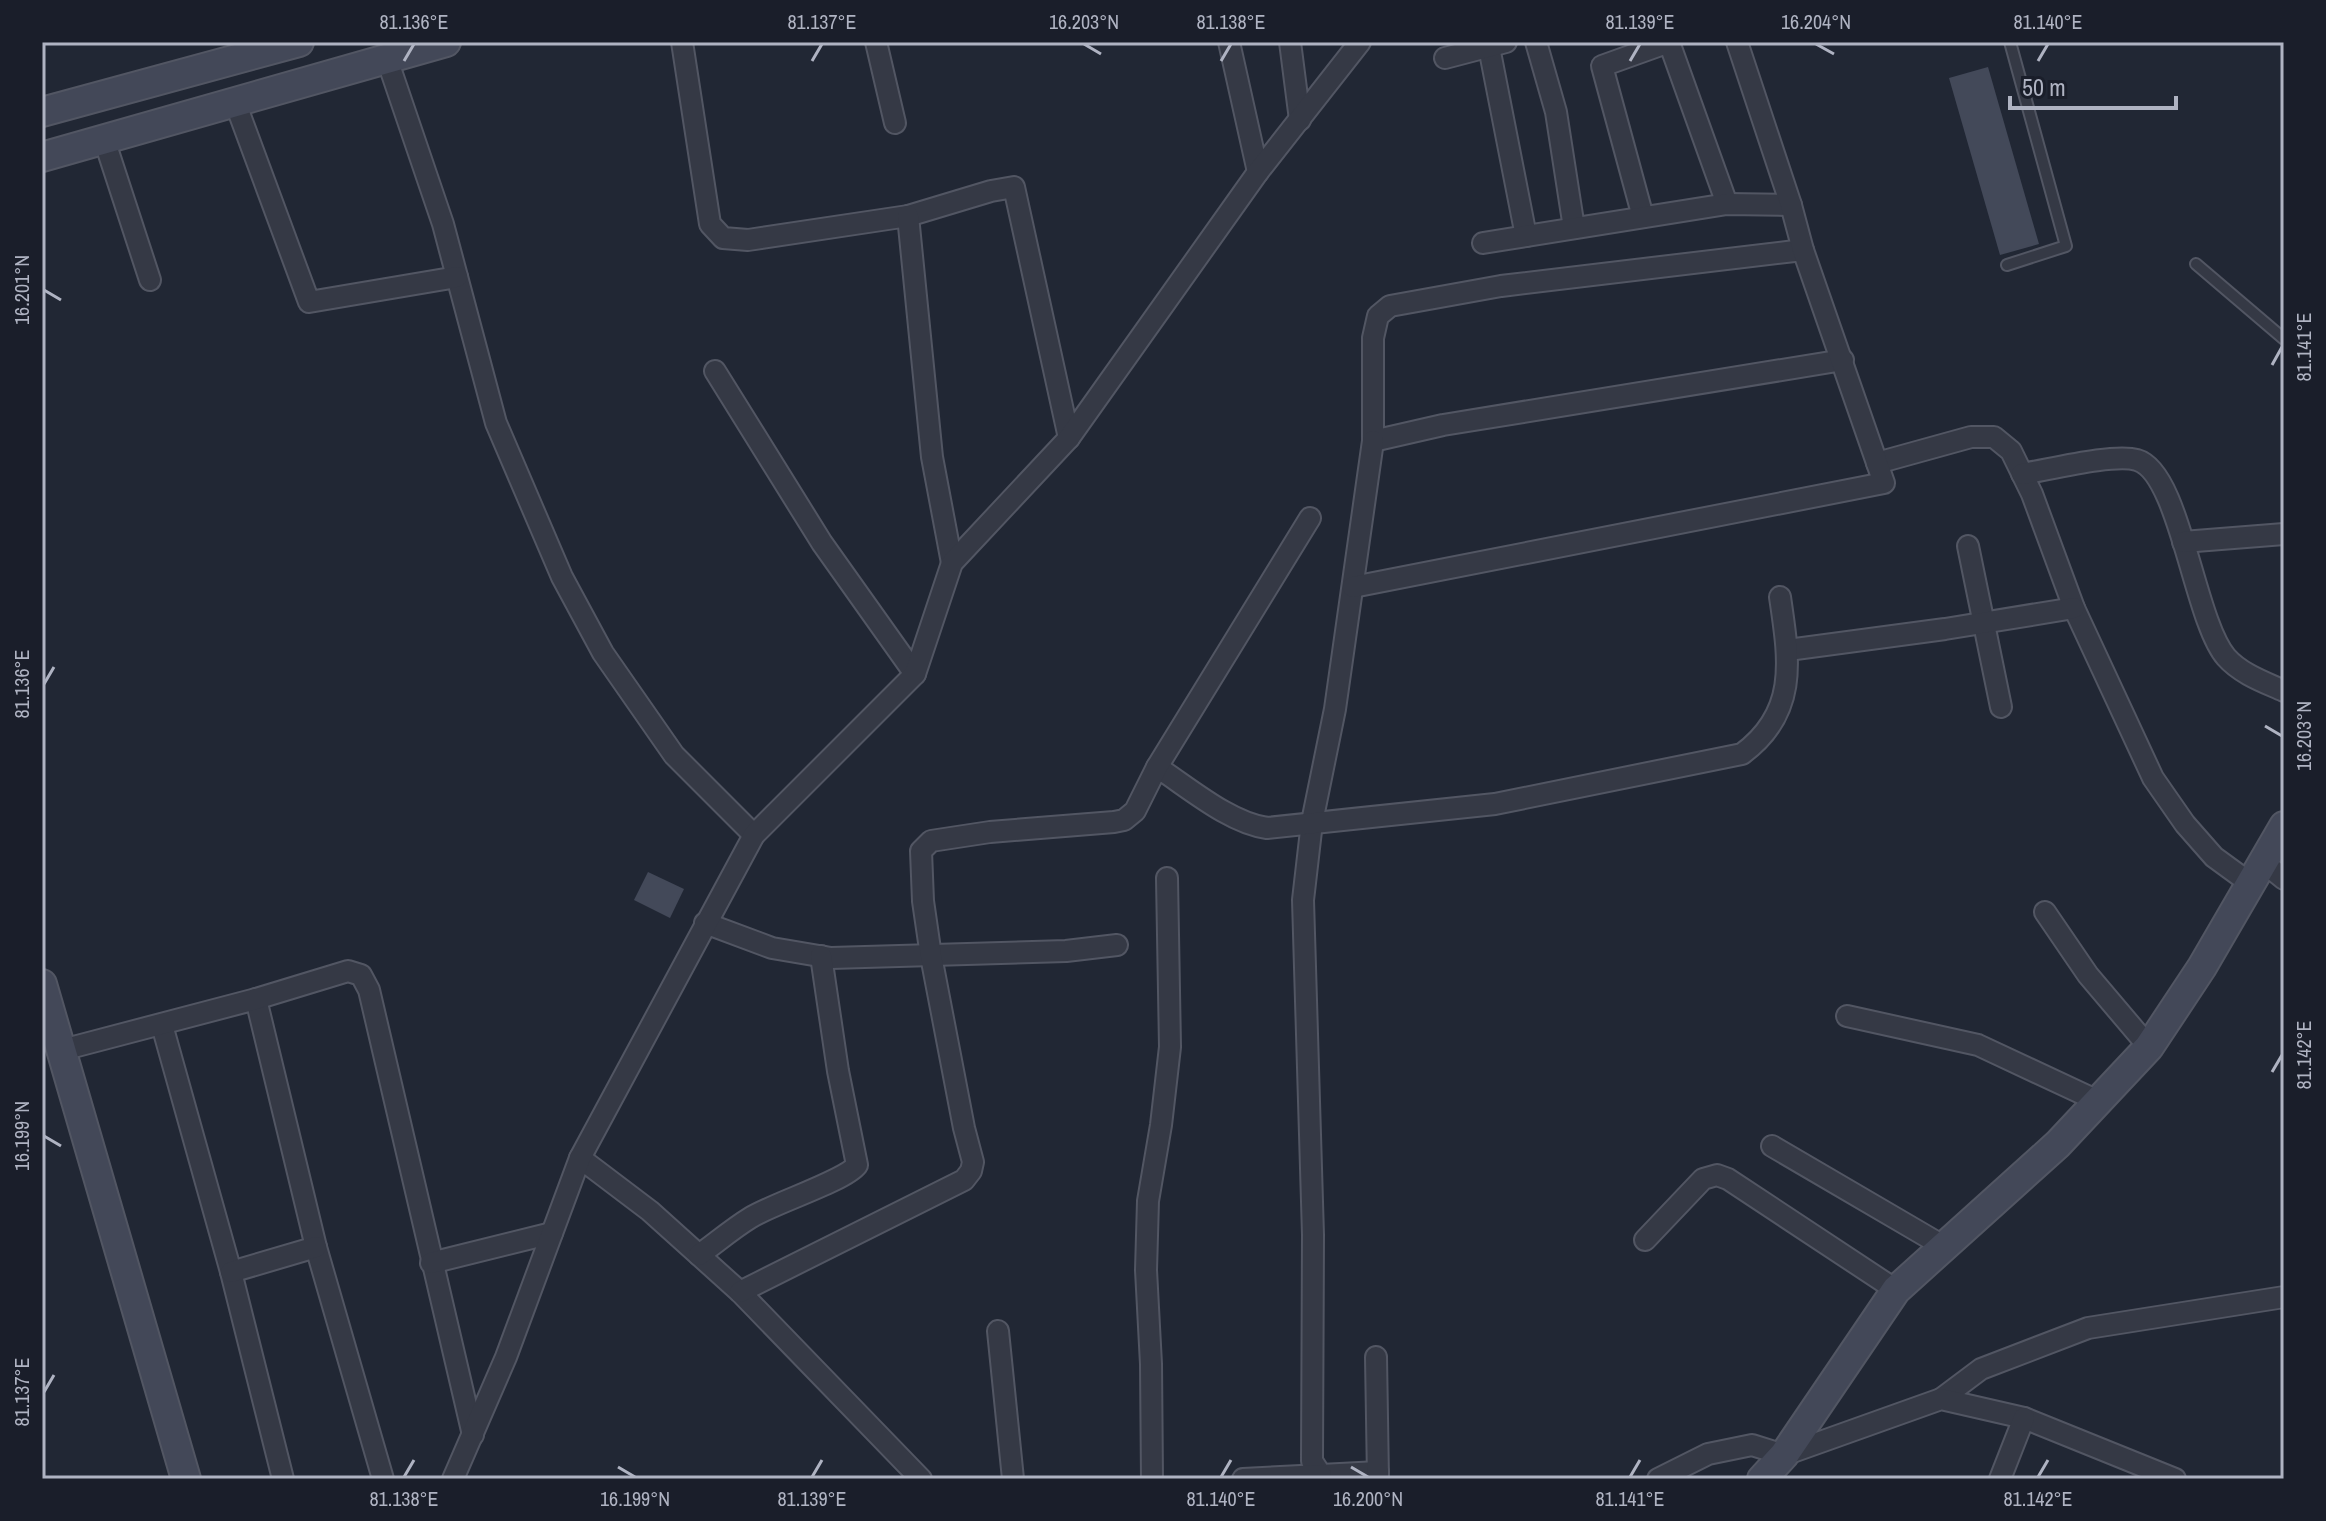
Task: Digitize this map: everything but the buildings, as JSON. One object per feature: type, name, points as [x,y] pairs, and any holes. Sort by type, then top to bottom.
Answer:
[{"type":"main road","points":[[42,112],[299,42]]},
{"type":"main road","points":[[42,157],[446,42]]},
{"type":"main road","points":[[1762,1479],[1784,1455],[1896,1290],[2058,1144],[2149,1047],[2266,875],[2284,826]]},
{"type":"main road","points":[[42,984],[186,1479]]},
{"type":"street","points":[[682,42],[710,224],[723,238],[748,240],[908,216],[1014,187],[1069,438]]},
{"type":"street","points":[[876,42],[895,123]]},
{"type":"street","points":[[1229,42],[1258,172]]},
{"type":"street","points":[[1290,42],[1300,120]]},
{"type":"street","points":[[453,1479],[506,1357],[580,1158],[754,835],[915,674],[952,563],[1069,438],[1258,172],[1360,42]]},
{"type":"street","points":[[1536,42],[1556,112],[1574,228]]},
{"type":"street","points":[[1643,217],[1602,66],[1669,42],[1727,204]]},
{"type":"street","points":[[1353,587],[1884,483],[1803,250],[1737,42]]},
{"type":"street","points":[[1445,58],[1498,45],[1526,236]]},
{"type":"street","points":[[387,59],[443,224],[496,423],[562,577],[603,653],[674,755],[754,835]]},
{"type":"street","points":[[235,102],[309,302],[457,277]]},
{"type":"street","points":[[104,139],[150,280]]},
{"type":"street","points":[[1483,243],[1727,204],[1791,205]]},
{"type":"street","points":[[908,216],[932,457],[952,563]]},
{"type":"street","points":[[1321,1475],[1312,1461],[1313,1235],[1303,900],[1312,822],[1335,709],[1373,441],[1373,338],[1378,316],[1390,306],[1501,286],[1803,250]]},
{"type":"street","points":[[1373,441],[1443,425],[1843,360]]},
{"type":"street","points":[[715,371],[822,543],[915,674]]},
{"type":"street","points":[[1877,463],[1971,437],[1994,437],[2011,451],[2074,608],[2153,778],[2185,824],[2214,857],[2266,875]]},
{"type":"street","points":[[2022,474],[2109,460],[2136,459],[2144,463],[2160,482],[2212,632],[2225,655],[2239,669],[2284,691]]},
{"type":"street","points":[[740,1292],[964,1180],[971,1171],[973,1162],[931,956],[921,851],[931,841],[990,832],[1124,820],[1135,811],[1157,767],[1310,518]]},
{"type":"street","points":[[2183,542],[2284,534]]},
{"type":"street","points":[[1968,546],[2001,707]]},
{"type":"street","points":[[1157,767],[1252,826],[1267,828],[1495,804],[1742,754],[1756,744],[1779,712],[1787,688],[1788,650],[1780,597]]},
{"type":"street","points":[[1788,650],[2074,608]]},
{"type":"street","points":[[1152,1479],[1146,1270],[1148,1201],[1170,1047],[1167,878]]},
{"type":"street","points":[[2045,912],[2088,975],[2149,1047]]},
{"type":"street","points":[[705,923],[772,948],[821,956],[1066,951],[1117,945]]},
{"type":"street","points":[[699,1255],[749,1218],[848,1174],[857,1165],[838,1071],[821,956]]},
{"type":"street","points":[[62,1050],[162,1025],[348,971],[361,975],[369,990],[473,1435]]},
{"type":"street","points":[[256,999],[316,1247],[383,1479]]},
{"type":"street","points":[[1847,1016],[1978,1045],[2100,1102]]},
{"type":"street","points":[[162,1025],[231,1272],[283,1479]]},
{"type":"street","points":[[1772,1146],[1943,1246]]},
{"type":"street","points":[[580,1158],[650,1211],[740,1292],[921,1479]]},
{"type":"street","points":[[1645,1240],[1703,1179],[1717,1175],[1728,1179],[1896,1290]]},
{"type":"street","points":[[431,1263],[552,1233]]},
{"type":"street","points":[[231,1272],[316,1247]]},
{"type":"street","points":[[1658,1479],[1708,1454],[1752,1445],[1784,1455],[1941,1399],[1981,1369],[2088,1328],[2284,1297]]},
{"type":"street","points":[[998,1331],[1013,1479]]},
{"type":"street","points":[[1243,1479],[1378,1476],[1376,1357]]},
{"type":"street","points":[[1941,1399],[2024,1418],[2175,1479]]},
{"type":"street","points":[[2000,1479],[2024,1418]]},
{"type":"lane","points":[[2007,265],[2066,246],[2010,42]]},
{"type":"lane","points":[[2196,264],[2284,339]]}]
